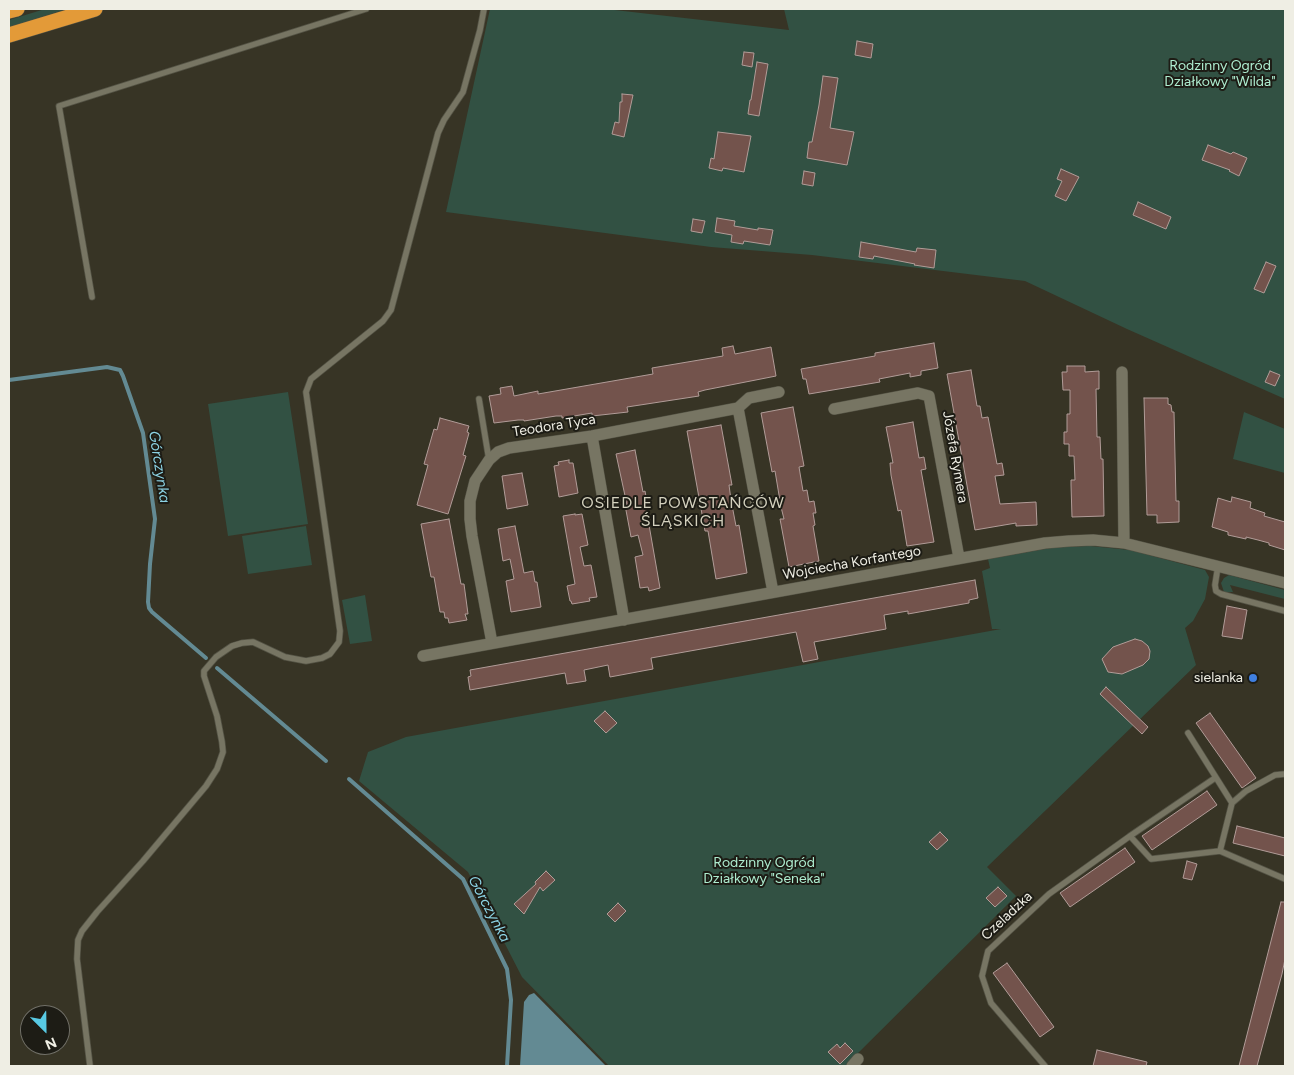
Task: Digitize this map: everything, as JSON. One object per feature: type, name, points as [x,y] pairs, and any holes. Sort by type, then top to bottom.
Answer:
[{"type":"highway","points":[[9,11],[17,9]]},
{"type":"highway","points":[[9,35],[96,9]]},
{"type":"street","points":[[1122,372],[1124,544]]},
{"type":"street","name":"Teodora Tyca","points":[[492,643],[472,536],[470,500],[475,481],[489,460],[498,452],[509,448],[592,436],[738,408],[749,398],[779,392]]},
{"type":"street","name":"Józefa Rymera","points":[[834,409],[918,393],[929,396],[959,558]]},
{"type":"street","points":[[738,408],[773,592]]},
{"type":"street","points":[[592,436],[624,620]]},
{"type":"street","name":"Wojciecha Korfantego","points":[[423,656],[1045,543],[1109,541],[1285,583]]},
{"type":"lane","points":[[92,297],[59,106],[366,9]]},
{"type":"lane","points":[[90,1066],[77,959],[78,940],[92,917],[206,786],[217,770],[223,752],[222,742],[217,716],[204,671],[223,652],[247,642],[254,642],[285,657],[306,661],[322,658],[330,654],[339,642],[340,631],[306,392],[311,380],[383,320],[391,310],[438,133],[444,120],[463,92],[478,39],[484,9]]},
{"type":"lane","points":[[479,399],[489,460]]},
{"type":"lane","points":[[1218,566],[1215,584],[1216,591],[1285,611]]},
{"type":"lane","points":[[1188,732],[1232,803]]},
{"type":"lane","points":[[1220,851],[1232,803],[1246,791],[1260,783],[1275,776],[1285,774]]},
{"type":"lane","name":"Czeladzka","points":[[1045,1066],[991,1004],[982,976],[988,951],[1050,894],[1130,836],[1216,778]]},
{"type":"lane","points":[[1130,836],[1151,859],[1220,851],[1285,879]]},
{"type":"green space","points":[[45,9],[67,9],[9,27],[9,20]]},
{"type":"green space","name":"Rodzinny Ogród Działkowy \"Wilda\"","points":[[490,9],[606,9],[789,30],[784,9],[1285,9],[1285,399],[1127,329],[1025,281],[812,255],[711,247],[446,212]]},
{"type":"green space","points":[[288,392],[308,524],[228,536],[208,404]]},
{"type":"green space","points":[[1244,412],[1285,429],[1285,473],[1233,459]]},
{"type":"green space","points":[[306,526],[312,565],[248,574],[242,536]]},
{"type":"green space","name":"Rodzinny Ogród Działkowy \"Seneka\"","points":[[1090,546],[1130,550],[1205,570],[1209,577],[1205,599],[1193,621],[1185,628],[1196,665],[987,867],[1016,896],[845,1066],[609,1066],[522,977],[468,872],[359,781],[368,752],[406,737],[1001,629],[992,629],[982,571],[990,568],[988,559],[1056,547]]},
{"type":"green space","points":[[1229,575],[1285,590],[1285,599],[1230,585],[1233,592],[1224,592],[1221,583]]},
{"type":"green space","points":[[365,595],[372,641],[350,644],[342,600]]},
{"type":"water","points":[[534,993],[606,1066],[520,1066],[524,1002],[529,995]]},
{"type":"building","points":[[857,41],[873,44],[871,58],[855,55]]},
{"type":"building","points":[[744,52],[754,53],[752,67],[742,65]]},
{"type":"building","points":[[757,62],[768,64],[759,116],[748,114]]},
{"type":"building","points":[[823,76],[838,78],[830,128],[854,132],[847,165],[807,158],[809,142],[812,142]]},
{"type":"building","points":[[622,94],[633,95],[624,137],[612,134],[615,122],[619,123]]},
{"type":"building","points":[[718,132],[751,136],[744,172],[723,168],[722,171],[709,168],[711,158],[714,159]]},
{"type":"building","points":[[1208,145],[1247,158],[1239,176],[1230,170],[1202,160]]},
{"type":"building","points":[[1061,169],[1079,177],[1066,201],[1055,196],[1062,181],[1057,179]]},
{"type":"building","points":[[804,171],[815,173],[813,186],[802,184]]},
{"type":"building","points":[[1138,202],[1171,217],[1166,229],[1133,215]]},
{"type":"building","points":[[717,218],[735,221],[734,226],[758,230],[758,228],[773,230],[770,245],[744,241],[743,244],[731,242],[732,235],[715,232]]},
{"type":"building","points":[[693,219],[705,221],[702,233],[691,231]]},
{"type":"building","points":[[861,242],[916,252],[917,248],[936,250],[934,268],[874,256],[873,259],[859,257]]},
{"type":"building","points":[[1266,262],[1276,266],[1264,293],[1254,289]]},
{"type":"building","points":[[934,343],[938,368],[921,371],[921,375],[910,377],[910,373],[879,379],[880,382],[809,394],[806,379],[803,379],[801,369],[875,356],[875,353]]},
{"type":"building","points":[[733,346],[735,354],[771,347],[776,376],[705,390],[698,392],[699,396],[627,407],[628,412],[592,416],[592,413],[562,418],[562,416],[556,416],[494,423],[489,396],[501,394],[500,388],[512,386],[514,396],[538,391],[538,394],[653,374],[652,368],[723,356],[722,348]]},
{"type":"building","points":[[1067,366],[1085,366],[1085,372],[1099,371],[1099,389],[1096,389],[1097,437],[1100,437],[1101,459],[1103,459],[1104,516],[1072,517],[1071,480],[1075,480],[1074,456],[1069,456],[1069,444],[1064,444],[1064,432],[1067,432],[1067,414],[1070,414],[1070,390],[1063,390],[1062,372],[1067,372]]},
{"type":"building","points":[[971,370],[977,406],[980,406],[982,418],[988,417],[997,464],[1002,463],[1004,475],[995,476],[1000,504],[1036,502],[1037,525],[1016,526],[1016,523],[975,530],[947,374]]},
{"type":"building","points":[[1270,371],[1280,375],[1275,386],[1265,382]]},
{"type":"building","points":[[1144,398],[1168,398],[1168,404],[1171,405],[1172,412],[1174,412],[1176,501],[1179,501],[1179,522],[1157,523],[1157,515],[1147,515]]},
{"type":"building","points":[[793,407],[804,466],[799,467],[803,491],[807,490],[809,502],[814,501],[816,513],[813,513],[815,525],[813,526],[819,561],[789,567],[780,519],[784,519],[775,471],[772,472],[761,413]]},
{"type":"building","points":[[440,418],[469,426],[463,455],[466,456],[448,514],[417,505],[428,465],[424,464],[434,429],[437,430]]},
{"type":"building","points":[[913,422],[919,458],[924,457],[926,469],[921,470],[934,542],[907,546],[901,510],[898,511],[891,475],[890,463],[893,463],[886,427]]},
{"type":"building","points":[[721,425],[732,485],[729,485],[731,500],[736,526],[739,525],[747,573],[716,579],[708,531],[705,531],[687,431]]},
{"type":"building","points":[[635,450],[643,492],[645,491],[647,502],[645,502],[660,588],[649,591],[648,587],[640,588],[635,557],[643,555],[638,535],[631,537],[625,505],[627,505],[616,454]]},
{"type":"building","points":[[569,460],[569,463],[573,463],[578,493],[559,497],[554,466],[559,465],[558,462]]},
{"type":"building","points":[[522,473],[528,505],[507,509],[502,476]]},
{"type":"building","points":[[1232,497],[1251,502],[1250,508],[1265,513],[1264,516],[1285,522],[1285,550],[1258,540],[1228,535],[1228,532],[1212,527],[1218,498],[1231,502]]},
{"type":"building","points":[[582,514],[588,545],[580,547],[584,566],[591,565],[597,597],[589,598],[590,601],[572,604],[567,586],[575,584],[563,516]]},
{"type":"building","points":[[449,519],[461,584],[464,584],[468,614],[465,614],[467,620],[449,623],[448,618],[445,618],[444,612],[440,612],[434,577],[431,577],[421,524]]},
{"type":"building","points":[[515,526],[524,573],[533,571],[535,582],[537,582],[541,607],[511,612],[506,581],[514,579],[510,559],[503,561],[498,529]]},
{"type":"building","points":[[975,580],[978,598],[969,600],[969,603],[908,614],[908,611],[884,615],[886,629],[814,642],[818,659],[803,662],[796,632],[651,658],[653,669],[610,677],[608,665],[584,670],[586,681],[567,684],[565,673],[470,690],[468,677],[471,676],[470,670]]},
{"type":"building","points":[[1227,606],[1247,610],[1242,639],[1222,636]]},
{"type":"building","points":[[1135,639],[1142,641],[1148,646],[1150,651],[1149,659],[1143,665],[1122,674],[1108,672],[1102,659],[1113,647]]},
{"type":"building","points":[[1106,687],[1148,727],[1142,734],[1100,694]]},
{"type":"building","points":[[605,711],[617,723],[606,733],[594,721]]},
{"type":"building","points":[[1210,713],[1256,778],[1242,788],[1196,723]]},
{"type":"building","points":[[1207,791],[1217,805],[1152,850],[1142,836]]},
{"type":"building","points":[[1237,826],[1285,838],[1285,856],[1233,843]]},
{"type":"building","points":[[940,832],[948,840],[937,850],[929,842]]},
{"type":"building","points":[[1125,848],[1135,862],[1070,907],[1060,893]]},
{"type":"building","points":[[1187,861],[1197,864],[1192,880],[1183,878]]},
{"type":"building","points":[[546,871],[555,880],[543,891],[540,887],[524,914],[514,904],[536,884],[535,882]]},
{"type":"building","points":[[998,887],[1007,896],[995,907],[986,898]]},
{"type":"building","points":[[1281,902],[1285,902],[1285,959],[1282,974],[1257,1066],[1239,1066]]},
{"type":"building","points":[[618,903],[626,911],[615,922],[607,914]]},
{"type":"building","points":[[1007,963],[1054,1027],[1040,1037],[993,973]]},
{"type":"building","points":[[845,1043],[853,1051],[840,1064],[828,1052],[837,1044],[840,1048]]},
{"type":"building","points":[[1097,1050],[1147,1062],[1146,1066],[1093,1066]]},
{"type":"waterway","name":"Górczynka","points":[[9,380],[107,367],[120,370],[143,433],[155,519],[150,564],[149,608],[206,658]]},
{"type":"waterway","name":"Górczynka","points":[[217,668],[326,761]]},
{"type":"waterway","name":"Górczynka","points":[[349,779],[463,879],[507,969],[511,1000],[507,1066]]},
{"type":"place","name":"sielanka","points":[[1253,678]]},
{"type":"district","name":"OSIEDLE POWSTAŃCÓW ŚLĄSKICH","points":[[683,512]]}]
